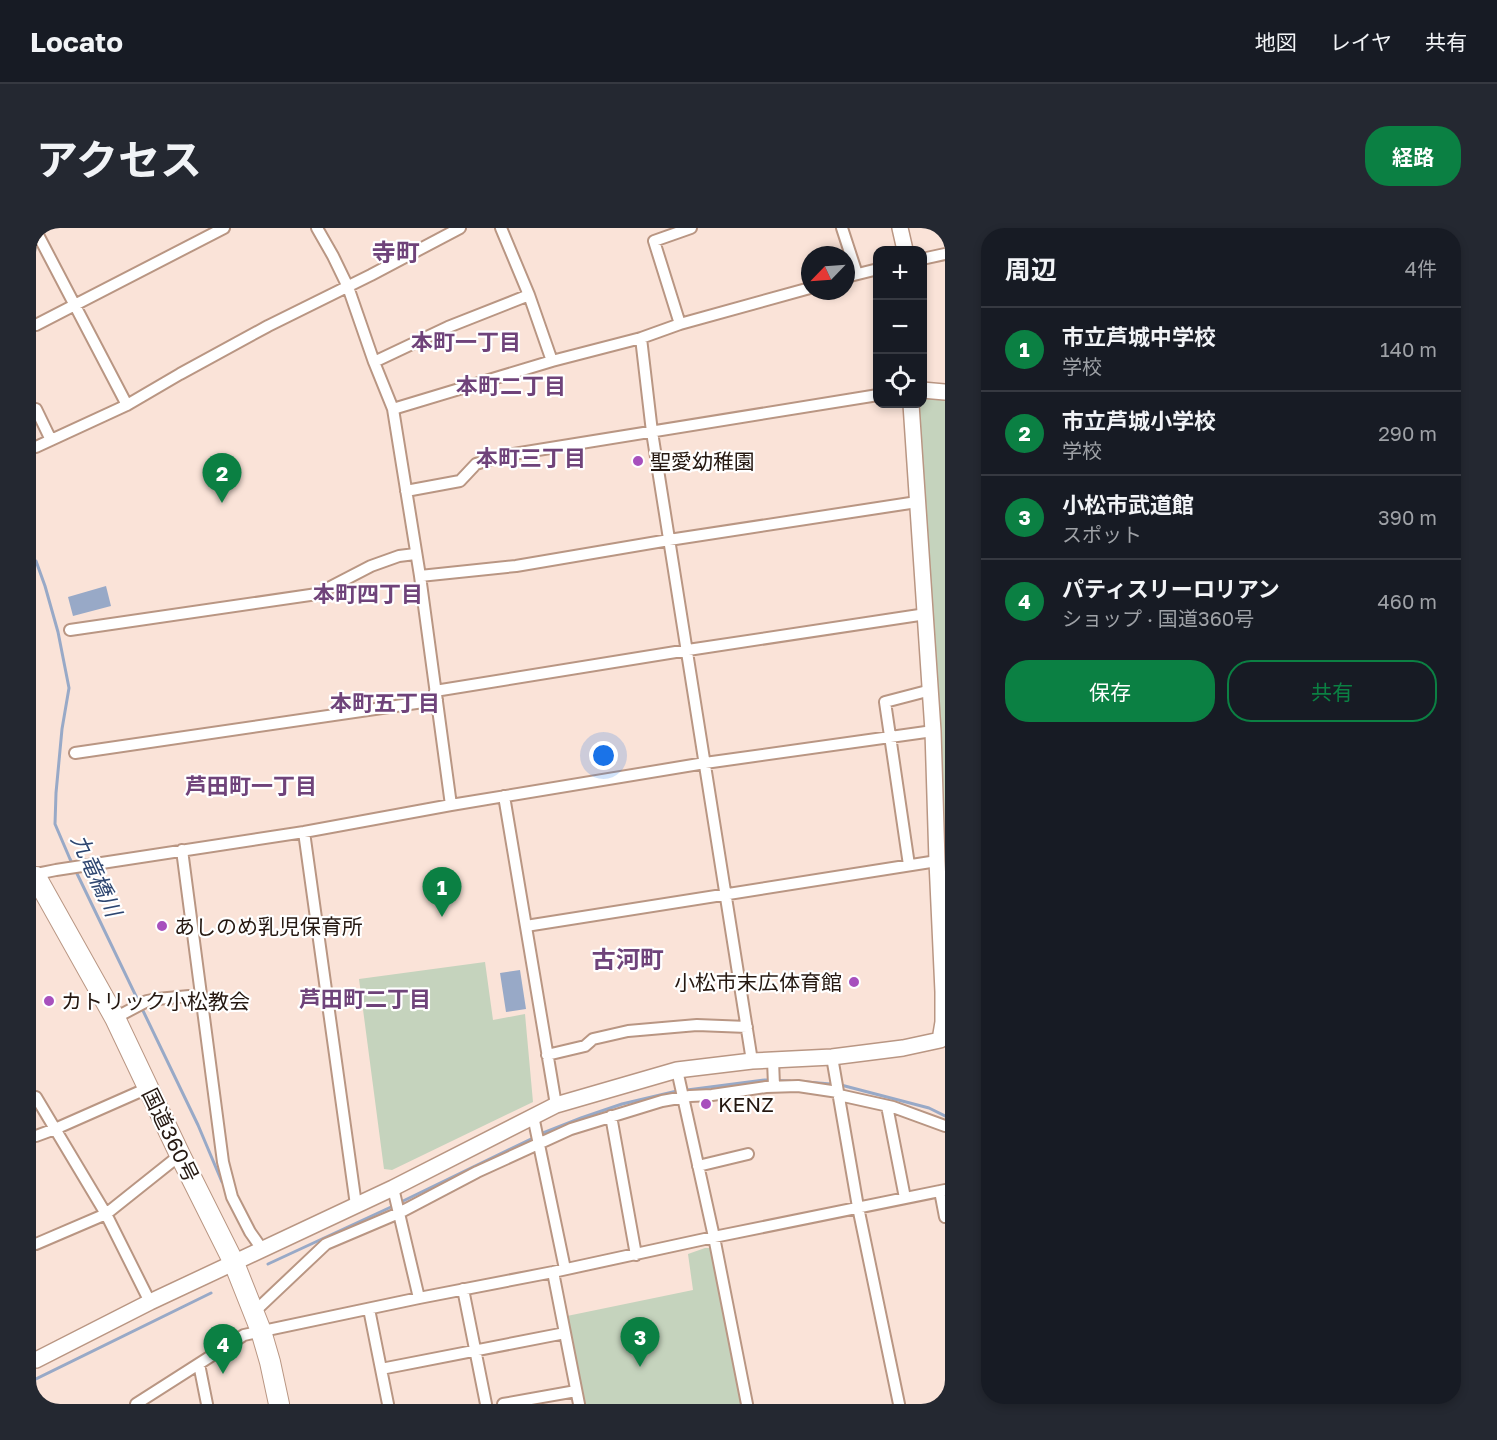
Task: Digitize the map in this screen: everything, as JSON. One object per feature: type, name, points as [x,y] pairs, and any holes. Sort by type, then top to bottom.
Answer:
[{"type":"highway","name":"国道360号","points":[[36,876],[115,1018],[234,1263],[261,1331],[279,1404]]},
{"type":"street","points":[[36,326],[224,228]]},
{"type":"street","points":[[317,228],[348,287],[393,409],[420,576],[452,805]]},
{"type":"street","points":[[36,447],[127,405],[268,326],[460,228]]},
{"type":"street","points":[[501,228],[530,295],[552,361]]},
{"type":"street","points":[[680,324],[654,241],[667,233],[691,228]]},
{"type":"street","points":[[842,228],[845,246]]},
{"type":"street","points":[[900,228],[904,246]]},
{"type":"street","points":[[36,231],[127,405]]},
{"type":"street","points":[[927,258],[945,254]]},
{"type":"street","points":[[855,274],[873,270]]},
{"type":"street","points":[[393,409],[801,290]]},
{"type":"street","points":[[374,362],[448,327],[530,295]]},
{"type":"street","points":[[640,338],[652,432],[752,1061]]},
{"type":"street","points":[[927,390],[945,392]]},
{"type":"street","points":[[406,491],[460,481],[476,464],[501,456],[873,396]]},
{"type":"street","points":[[36,1360],[150,1302],[393,1188],[556,1104],[677,1070],[752,1061],[774,1067],[832,1057],[942,1045],[943,992],[931,690],[911,408]]},
{"type":"street","points":[[36,409],[51,440]]},
{"type":"street","points":[[420,576],[516,566],[917,502]]},
{"type":"street","points":[[70,630],[317,594],[370,566],[399,556],[415,554]]},
{"type":"street","points":[[75,753],[436,696],[688,650],[926,614]]},
{"type":"street","points":[[909,865],[885,702],[931,690]]},
{"type":"street","points":[[36,876],[66,868],[304,832],[504,796],[705,764],[933,732]]},
{"type":"street","points":[[504,796],[556,1104]]},
{"type":"street","points":[[304,832],[356,1205]]},
{"type":"street","points":[[182,850],[223,1162],[232,1197],[250,1233],[262,1249]]},
{"type":"street","points":[[526,926],[937,861]]},
{"type":"street","points":[[115,1018],[147,1001],[200,995]]},
{"type":"street","points":[[547,1055],[585,1046],[593,1039],[628,1031],[697,1025],[747,1027]]},
{"type":"street","points":[[832,1057],[858,1207],[899,1404]]},
{"type":"street","points":[[774,1067],[774,1086]]},
{"type":"street","points":[[677,1070],[714,1237],[747,1404]]},
{"type":"street","points":[[253,1312],[326,1244],[399,1213],[477,1172],[572,1129],[662,1101],[745,1089],[798,1086],[887,1106],[945,1126]]},
{"type":"street","points":[[36,1136],[148,1088]]},
{"type":"street","points":[[36,1098],[106,1214],[150,1302]]},
{"type":"street","points":[[887,1106],[905,1198]]},
{"type":"street","points":[[533,1116],[566,1269]]},
{"type":"street","points":[[611,1116],[636,1255]]},
{"type":"street","points":[[698,1166],[748,1154]]},
{"type":"street","points":[[36,1244],[106,1214],[180,1155]]},
{"type":"street","points":[[393,1188],[419,1298]]},
{"type":"street","points":[[136,1404],[244,1335],[261,1331],[942,1190],[945,1217]]},
{"type":"street","points":[[553,1272],[579,1404]]},
{"type":"street","points":[[463,1289],[486,1404]]},
{"type":"street","points":[[369,1309],[388,1404]]},
{"type":"street","points":[[381,1369],[565,1333]]},
{"type":"street","points":[[199,1364],[207,1404]]},
{"type":"street","points":[[502,1404],[576,1391]]},
{"type":"green space","points":[[927,390],[945,392],[945,979],[911,408],[927,408]]},
{"type":"green space","points":[[485,962],[493,1020],[525,1014],[533,1102],[392,1170],[384,1169],[359,979]]},
{"type":"green space","points":[[710,1248],[743,1404],[585,1404],[567,1316],[693,1290],[688,1254]]},
{"type":"water","points":[[106,586],[111,606],[73,616],[68,597]]},
{"type":"water","points":[[520,970],[526,1009],[506,1012],[500,973]]},
{"type":"waterway","name":"九竜橋川","points":[[36,561],[58,632],[69,688],[62,729],[55,824],[198,1125],[222,1182]]},
{"type":"waterway","points":[[687,1090],[765,1080],[790,1081]]},
{"type":"waterway","points":[[806,1082],[831,1084]]},
{"type":"waterway","points":[[841,1085],[929,1108],[945,1116]]},
{"type":"waterway","points":[[543,1133],[622,1104],[677,1091]]},
{"type":"waterway","points":[[403,1201],[531,1139]]},
{"type":"waterway","points":[[268,1264],[391,1207]]},
{"type":"waterway","points":[[36,1379],[211,1293]]},
{"type":"place","name":"聖愛幼稚園","points":[[638,461]]},
{"type":"place","name":"市立芦城小学校","points":[[222,503]]},
{"type":"place","name":"市立芦城中学校","points":[[442,917]]},
{"type":"place","name":"あしのめ乳児保育所","points":[[162,926]]},
{"type":"place","name":"小松市末広体育館","points":[[854,982]]},
{"type":"place","name":"カトリック小松教会","points":[[49,1001]]},
{"type":"place","name":"KENZ","points":[[706,1104]]},
{"type":"place","name":"小松市武道館","points":[[640,1367]]},
{"type":"place","name":"パティスリーロリアン","points":[[223,1374]]},
{"type":"district","name":"寺町","points":[[396,251]]},
{"type":"district","name":"本町一丁目","points":[[466,341]]},
{"type":"district","name":"本町二丁目","points":[[511,385]]},
{"type":"district","name":"本町三丁目","points":[[531,457]]},
{"type":"district","name":"本町四丁目","points":[[368,593]]},
{"type":"district","name":"本町五丁目","points":[[385,702]]},
{"type":"district","name":"芦田町一丁目","points":[[251,785]]},
{"type":"district","name":"古河町","points":[[628,958]]},
{"type":"district","name":"芦田町二丁目","points":[[365,998]]}]
